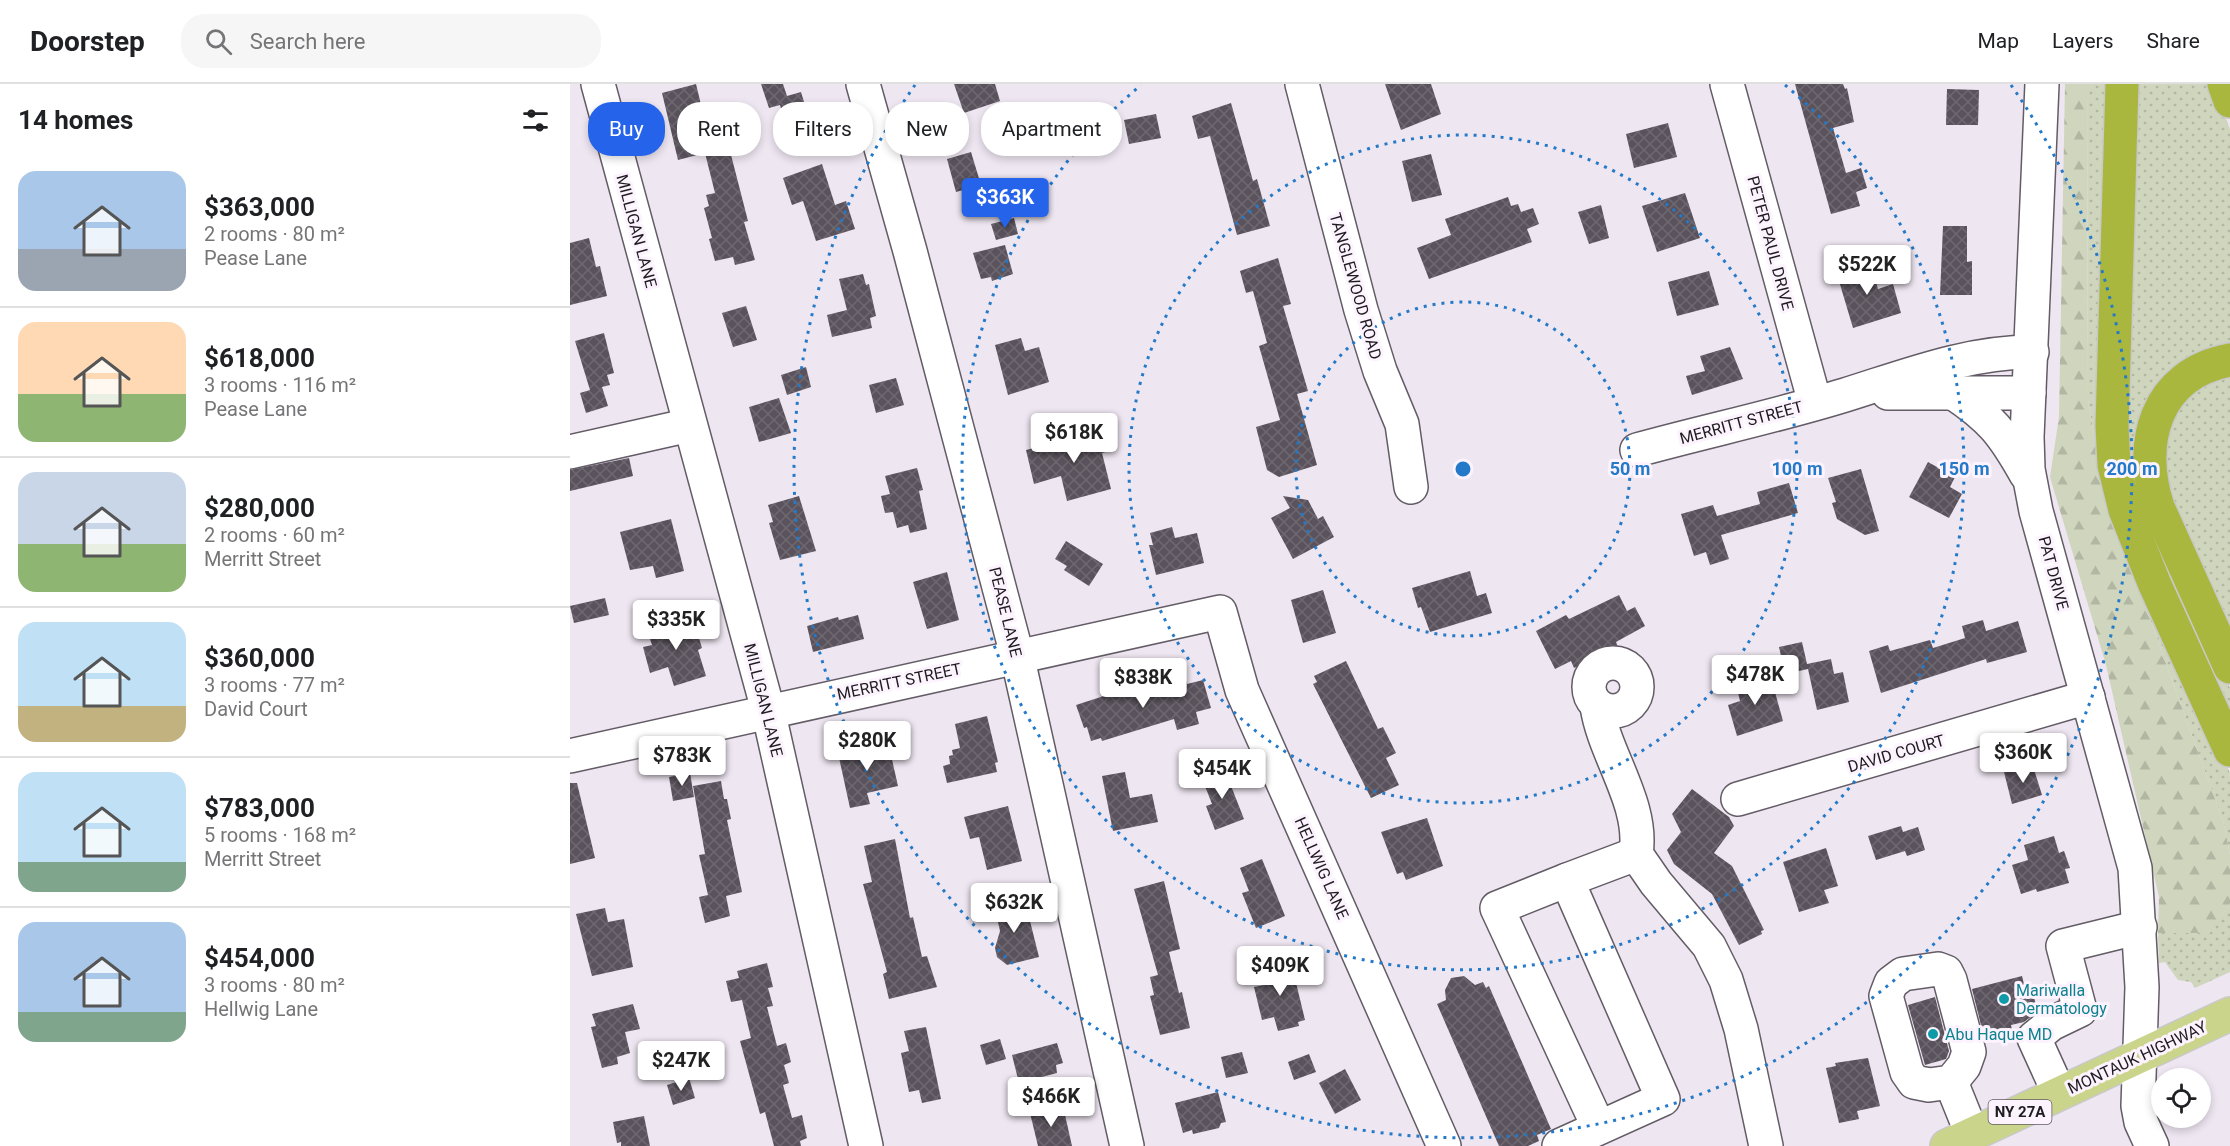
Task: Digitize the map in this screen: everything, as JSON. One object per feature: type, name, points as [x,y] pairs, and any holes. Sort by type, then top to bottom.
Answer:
[{"type":"highway","points":[[2122,84],[2112,426],[2114,465],[2125,510],[2136,539],[2230,750]]},
{"type":"highway","points":[[2224,84],[2230,101]]},
{"type":"highway","points":[[2230,360],[2196,373],[2173,392],[2157,415],[2148,456],[2150,482],[2158,507],[2230,667]]},
{"type":"main road","name":"MONTAUK HIGHWAY","points":[[1959,1140],[2230,1014]]},
{"type":"street","name":"MILLIGAN LANE","points":[[598,84],[768,710],[866,1146]]},
{"type":"street","name":"PEASE LANE","points":[[863,84],[910,251],[1017,655],[1127,1146]]},
{"type":"street","name":"TANGLEWOOD ROAD","points":[[1302,84],[1361,310],[1380,371],[1402,424],[1411,487]]},
{"type":"street","name":"PETER PAUL DRIVE","points":[[1727,84],[1830,399]]},
{"type":"street","name":"PAT DRIVE","points":[[2042,84],[2027,452],[2030,482],[2133,858],[2140,927],[2139,1112],[2152,1146]]},
{"type":"street","name":"MERRITT STREET","points":[[1637,450],[1830,399],[1898,376],[1969,359],[2032,352]]},
{"type":"street","points":[[1952,392],[1988,417],[2002,433],[2030,482]]},
{"type":"street","name":"MERRITT STREET","points":[[1830,399],[1952,392],[2030,393]]},
{"type":"street","points":[[570,452],[690,425]]},
{"type":"street","name":"HELLWIG LANE","points":[[1017,655],[1220,612],[1242,690],[1444,1146]]},
{"type":"street","name":"MERRITT STREET","points":[[570,756],[1017,655]]},
{"type":"street","name":"DAVID COURT","points":[[1738,799],[2088,697]]},
{"type":"street","points":[[1597,706],[1604,737],[1634,816],[1638,840],[1636,854],[1656,883],[1709,946],[1726,980],[1741,1029],[1766,1146]]},
{"type":"street","points":[[1599,1128],[1497,908],[1636,854]]},
{"type":"street","points":[[1559,1146],[1663,1099],[1567,880]]},
{"type":"street","points":[[2059,1093],[2034,1038],[2050,1024],[2080,1010],[2063,946],[2140,927]]},
{"type":"street","points":[[1951,1082],[1959,1140]]},
{"type":"green space","points":[[2065,84],[2087,84],[2088,400],[2104,491],[2224,824],[2230,855],[2230,904],[2210,933],[2158,933],[2159,897],[2106,665],[2050,477],[2059,417]]},
{"type":"green space","points":[[2087,84],[2113,84],[2130,543],[2230,773],[2230,855],[2224,824],[2104,491],[2088,400]]},
{"type":"green space","points":[[2132,84],[2213,84],[2230,129],[2230,356],[2167,388],[2150,508],[2230,688],[2230,715],[2137,506],[2129,456]]},
{"type":"green space","points":[[2230,377],[2230,637],[2163,475],[2168,432],[2185,399],[2219,378]]},
{"type":"green space","points":[[2230,904],[2230,972],[2195,988],[2191,982],[2178,980],[2165,962],[2159,963],[2158,933],[2209,933]]},
{"type":"building","points":[[696,84],[700,102],[677,102],[677,156],[665,102],[662,93]]},
{"type":"building","points":[[761,84],[783,84],[787,96],[801,92],[804,102],[773,102],[773,107],[769,108]]},
{"type":"building","points":[[954,84],[995,84],[1000,101],[981,102],[981,107],[969,111],[969,102],[960,102]]},
{"type":"building","points":[[1385,84],[1431,84],[1441,114],[1401,130]]},
{"type":"building","points":[[1795,84],[1843,84],[1845,89],[1847,88],[1854,122],[1833,128],[1846,173],[1861,168],[1867,188],[1856,192],[1860,206],[1831,214]]},
{"type":"building","points":[[1947,89],[1979,90],[1978,125],[1946,125]]},
{"type":"building","points":[[1231,103],[1253,181],[1257,179],[1270,226],[1237,235],[1210,136],[1198,139],[1192,116]]},
{"type":"building","points":[[1156,114],[1161,138],[1129,144],[1124,120]]},
{"type":"building","points":[[1668,123],[1677,157],[1634,168],[1626,134]]},
{"type":"building","points":[[971,152],[981,185],[956,192],[947,159],[969,156]]},
{"type":"building","points":[[1431,154],[1442,195],[1412,202],[1402,161]]},
{"type":"building","points":[[677,156],[693,156],[678,160]]},
{"type":"building","points":[[706,156],[731,156],[748,221],[744,222],[755,260],[735,265],[733,257],[715,261],[704,208],[709,206],[706,195],[715,193]]},
{"type":"building","points":[[822,164],[835,205],[846,201],[855,229],[816,241],[803,201],[792,205],[783,178]]},
{"type":"building","points":[[1685,193],[1700,238],[1657,252],[1642,206]]},
{"type":"building","points":[[1508,197],[1511,206],[1518,204],[1521,212],[1533,208],[1539,224],[1527,229],[1532,242],[1429,279],[1417,248],[1451,235],[1445,219]]},
{"type":"building","points":[[1601,205],[1609,238],[1589,244],[1578,212]]},
{"type":"building","points":[[1014,218],[1018,234],[996,240],[991,224]]},
{"type":"building","points":[[1943,226],[1967,226],[1967,262],[1972,261],[1972,295],[1940,295]]},
{"type":"building","points":[[589,238],[596,267],[600,266],[607,296],[570,305],[570,243]]},
{"type":"building","points":[[1005,245],[1013,274],[992,281],[991,277],[981,279],[973,253]]},
{"type":"building","points":[[1278,258],[1291,304],[1283,306],[1308,391],[1297,394],[1317,465],[1279,477],[1267,470],[1256,427],[1280,420],[1259,346],[1267,343],[1253,291],[1246,293],[1240,271]]},
{"type":"building","points":[[1869,259],[1878,289],[1893,284],[1901,313],[1853,328],[1839,281],[1850,278],[1846,265]]},
{"type":"building","points":[[1709,271],[1719,305],[1677,316],[1668,282]]},
{"type":"building","points":[[863,274],[866,285],[869,284],[876,316],[870,318],[872,328],[832,337],[827,315],[847,310],[839,279]]},
{"type":"building","points":[[746,306],[757,340],[733,347],[722,313]]},
{"type":"building","points":[[604,333],[614,373],[607,375],[610,385],[602,387],[608,406],[586,413],[580,393],[590,390],[575,341]]},
{"type":"building","points":[[1021,338],[1025,351],[1039,347],[1049,382],[1008,395],[995,345]]},
{"type":"building","points":[[1730,347],[1743,379],[1692,395],[1686,376],[1705,371],[1700,356]]},
{"type":"building","points":[[806,367],[811,387],[787,395],[781,375]]},
{"type":"building","points":[[896,378],[904,405],[876,413],[869,385]]},
{"type":"building","points":[[779,398],[791,433],[759,442],[749,407]]},
{"type":"building","points":[[1107,429],[1113,450],[1102,453],[1111,489],[1067,501],[1061,476],[1034,484],[1026,450]]},
{"type":"building","points":[[629,458],[633,476],[570,491],[570,470]]},
{"type":"building","points":[[1928,462],[1955,477],[1950,487],[1962,494],[1949,518],[1909,497]]},
{"type":"building","points":[[917,468],[923,490],[919,491],[927,529],[910,533],[908,525],[897,528],[893,512],[885,513],[881,496],[890,494],[885,476]]},
{"type":"building","points":[[1861,469],[1879,531],[1865,535],[1837,519],[1832,503],[1836,502],[1828,478]]},
{"type":"building","points":[[1789,483],[1798,513],[1721,535],[1729,559],[1710,565],[1706,552],[1694,556],[1681,514],[1713,505],[1717,516],[1760,504],[1757,492]]},
{"type":"building","points":[[799,496],[816,551],[780,560],[769,523],[773,522],[768,505]]},
{"type":"building","points":[[1283,496],[1308,500],[1318,519],[1323,516],[1334,537],[1293,559],[1271,518],[1290,508]]},
{"type":"building","points":[[671,519],[684,571],[656,578],[653,566],[630,570],[620,532]]},
{"type":"building","points":[[1172,527],[1175,538],[1197,533],[1204,563],[1156,575],[1149,545],[1153,545],[1150,533]]},
{"type":"building","points":[[1066,541],[1103,564],[1089,586],[1064,570],[1067,566],[1055,559]]},
{"type":"building","points":[[1470,571],[1477,596],[1486,593],[1492,613],[1430,632],[1421,607],[1418,608],[1412,588]]},
{"type":"building","points":[[947,572],[959,620],[927,629],[913,582]]},
{"type":"building","points":[[1323,590],[1336,633],[1303,643],[1291,600]]},
{"type":"building","points":[[1619,595],[1627,611],[1635,607],[1645,626],[1616,642],[1618,647],[1574,668],[1571,661],[1555,669],[1536,631],[1566,615],[1569,619]]},
{"type":"building","points":[[605,598],[609,615],[574,623],[570,606]]},
{"type":"building","points":[[692,615],[702,648],[698,650],[706,676],[674,686],[668,667],[650,673],[643,647],[652,645],[647,630]]},
{"type":"building","points":[[858,615],[864,639],[813,652],[807,626],[838,617],[839,620]]},
{"type":"building","points":[[1983,620],[1986,631],[2018,621],[2027,652],[1987,663],[1986,659],[1881,693],[1869,651],[1888,645],[1890,651],[1930,640],[1933,648],[1965,638],[1962,626]]},
{"type":"building","points":[[1802,642],[1807,664],[1831,659],[1834,674],[1843,672],[1849,702],[1817,710],[1808,669],[1785,674],[1779,647]]},
{"type":"building","points":[[1346,661],[1378,729],[1383,727],[1396,753],[1386,758],[1399,785],[1371,798],[1313,684],[1317,682],[1314,676]]},
{"type":"building","points":[[1770,674],[1783,721],[1737,736],[1728,705],[1740,701],[1736,684]]},
{"type":"building","points":[[1186,680],[1187,684],[1203,680],[1211,708],[1196,712],[1199,724],[1177,730],[1174,719],[1102,741],[1101,738],[1091,741],[1076,705],[1113,693],[1112,688],[1131,682],[1135,696]]},
{"type":"building","points":[[987,716],[998,762],[995,763],[997,772],[947,783],[943,766],[950,764],[949,756],[953,755],[952,750],[960,748],[955,724]]},
{"type":"building","points":[[888,742],[898,786],[867,793],[870,804],[850,808],[838,753]]},
{"type":"building","points":[[2032,763],[2042,795],[2012,804],[2004,772]]},
{"type":"building","points":[[1224,768],[1244,819],[1215,830],[1206,806],[1212,804],[1201,776]]},
{"type":"building","points":[[1125,772],[1130,798],[1152,794],[1158,822],[1113,831],[1102,776]]},
{"type":"building","points":[[690,773],[694,797],[673,801],[669,777]]},
{"type":"building","points":[[721,781],[731,819],[727,820],[742,892],[726,896],[730,916],[705,923],[699,897],[708,895],[699,855],[705,854],[693,786]]},
{"type":"building","points":[[570,783],[577,783],[595,858],[570,864]]},
{"type":"building","points":[[1692,789],[1729,817],[1734,826],[1714,853],[1732,866],[1764,930],[1761,931],[1762,934],[1739,945],[1712,894],[1674,864],[1667,850],[1681,832],[1672,814]]},
{"type":"building","points":[[1008,806],[1022,861],[987,870],[979,837],[970,839],[964,817]]},
{"type":"building","points":[[1427,818],[1443,866],[1406,880],[1403,872],[1397,874],[1381,832]]},
{"type":"building","points":[[1901,826],[1903,832],[1918,827],[1925,850],[1907,856],[1905,851],[1876,860],[1868,836]]},
{"type":"building","points":[[2054,836],[2059,853],[2064,851],[2070,868],[2065,869],[2069,883],[2021,894],[2012,865],[2028,860],[2024,845]]},
{"type":"building","points":[[895,839],[910,918],[913,917],[922,957],[927,956],[937,987],[889,999],[883,974],[887,972],[863,884],[872,882],[864,846]]},
{"type":"building","points":[[1826,848],[1838,886],[1824,890],[1829,903],[1799,912],[1783,862]]},
{"type":"building","points":[[1262,859],[1285,916],[1256,928],[1242,893],[1249,891],[1240,868]]},
{"type":"building","points":[[1164,881],[1180,949],[1169,952],[1179,993],[1182,992],[1190,1028],[1160,1035],[1150,996],[1154,995],[1150,977],[1158,975],[1134,889]]},
{"type":"building","points":[[1018,898],[1022,915],[1028,913],[1039,957],[1007,965],[997,957],[995,948],[1000,931],[994,904]]},
{"type":"building","points":[[605,908],[608,922],[624,919],[633,967],[592,976],[576,914]]},
{"type":"building","points":[[767,963],[773,987],[768,988],[773,1006],[767,1007],[777,1046],[786,1043],[791,1062],[784,1065],[789,1083],[783,1085],[792,1118],[802,1115],[807,1138],[800,1141],[801,1146],[774,1146],[765,1112],[760,1114],[740,1041],[751,1038],[742,1000],[731,1002],[726,981],[739,978],[737,971]]},
{"type":"building","points":[[1287,963],[1288,966],[1292,966],[1305,1020],[1298,1022],[1299,1026],[1278,1031],[1274,1017],[1262,1020],[1254,987],[1264,985],[1260,969]]},
{"type":"building","points":[[1464,976],[1475,985],[1483,982],[1486,988],[1489,986],[1551,1129],[1537,1135],[1539,1141],[1528,1146],[1499,1146],[1437,1004],[1446,1000],[1445,990],[1451,978]]},
{"type":"building","name":"Mariwalla Dermatology","points":[[2022,976],[2024,984],[2030,982],[2037,1009],[2032,1010],[2033,1015],[2024,1022],[2011,1025],[2012,1030],[1984,1037],[1972,989]]},
{"type":"building","points":[[1935,997],[1949,1051],[1946,1059],[1925,1065],[1908,1005]]},
{"type":"building","points":[[633,1004],[640,1029],[625,1032],[630,1053],[617,1057],[618,1064],[602,1068],[591,1027],[596,1026],[592,1014]]},
{"type":"building","points":[[926,1027],[941,1099],[922,1103],[919,1090],[909,1092],[901,1053],[909,1051],[904,1031]]},
{"type":"building","points":[[1000,1039],[1006,1059],[986,1065],[980,1045]]},
{"type":"building","points":[[1057,1043],[1063,1063],[1056,1065],[1057,1073],[1019,1083],[1012,1055]]},
{"type":"building","points":[[1242,1052],[1248,1073],[1226,1078],[1221,1057]]},
{"type":"building","points":[[1309,1054],[1316,1072],[1294,1080],[1288,1062]]},
{"type":"building","points":[[1868,1058],[1880,1106],[1857,1111],[1859,1119],[1839,1123],[1826,1068],[1836,1066],[1835,1063]]},
{"type":"building","points":[[1345,1069],[1361,1100],[1335,1114],[1319,1083]]},
{"type":"building","points":[[689,1078],[695,1098],[673,1105],[667,1085]]},
{"type":"building","points":[[1218,1092],[1226,1122],[1221,1123],[1219,1128],[1193,1134],[1192,1130],[1183,1133],[1175,1103]]},
{"type":"building","points":[[1063,1106],[1072,1146],[1038,1146],[1030,1113]]},
{"type":"building","points":[[644,1116],[650,1146],[621,1146],[621,1142],[617,1143],[613,1122]]},
{"type":"place","name":"Mariwalla Dermatology","points":[[2004,999]]},
{"type":"place","name":"Abu Haque MD","points":[[1933,1034]]}]
